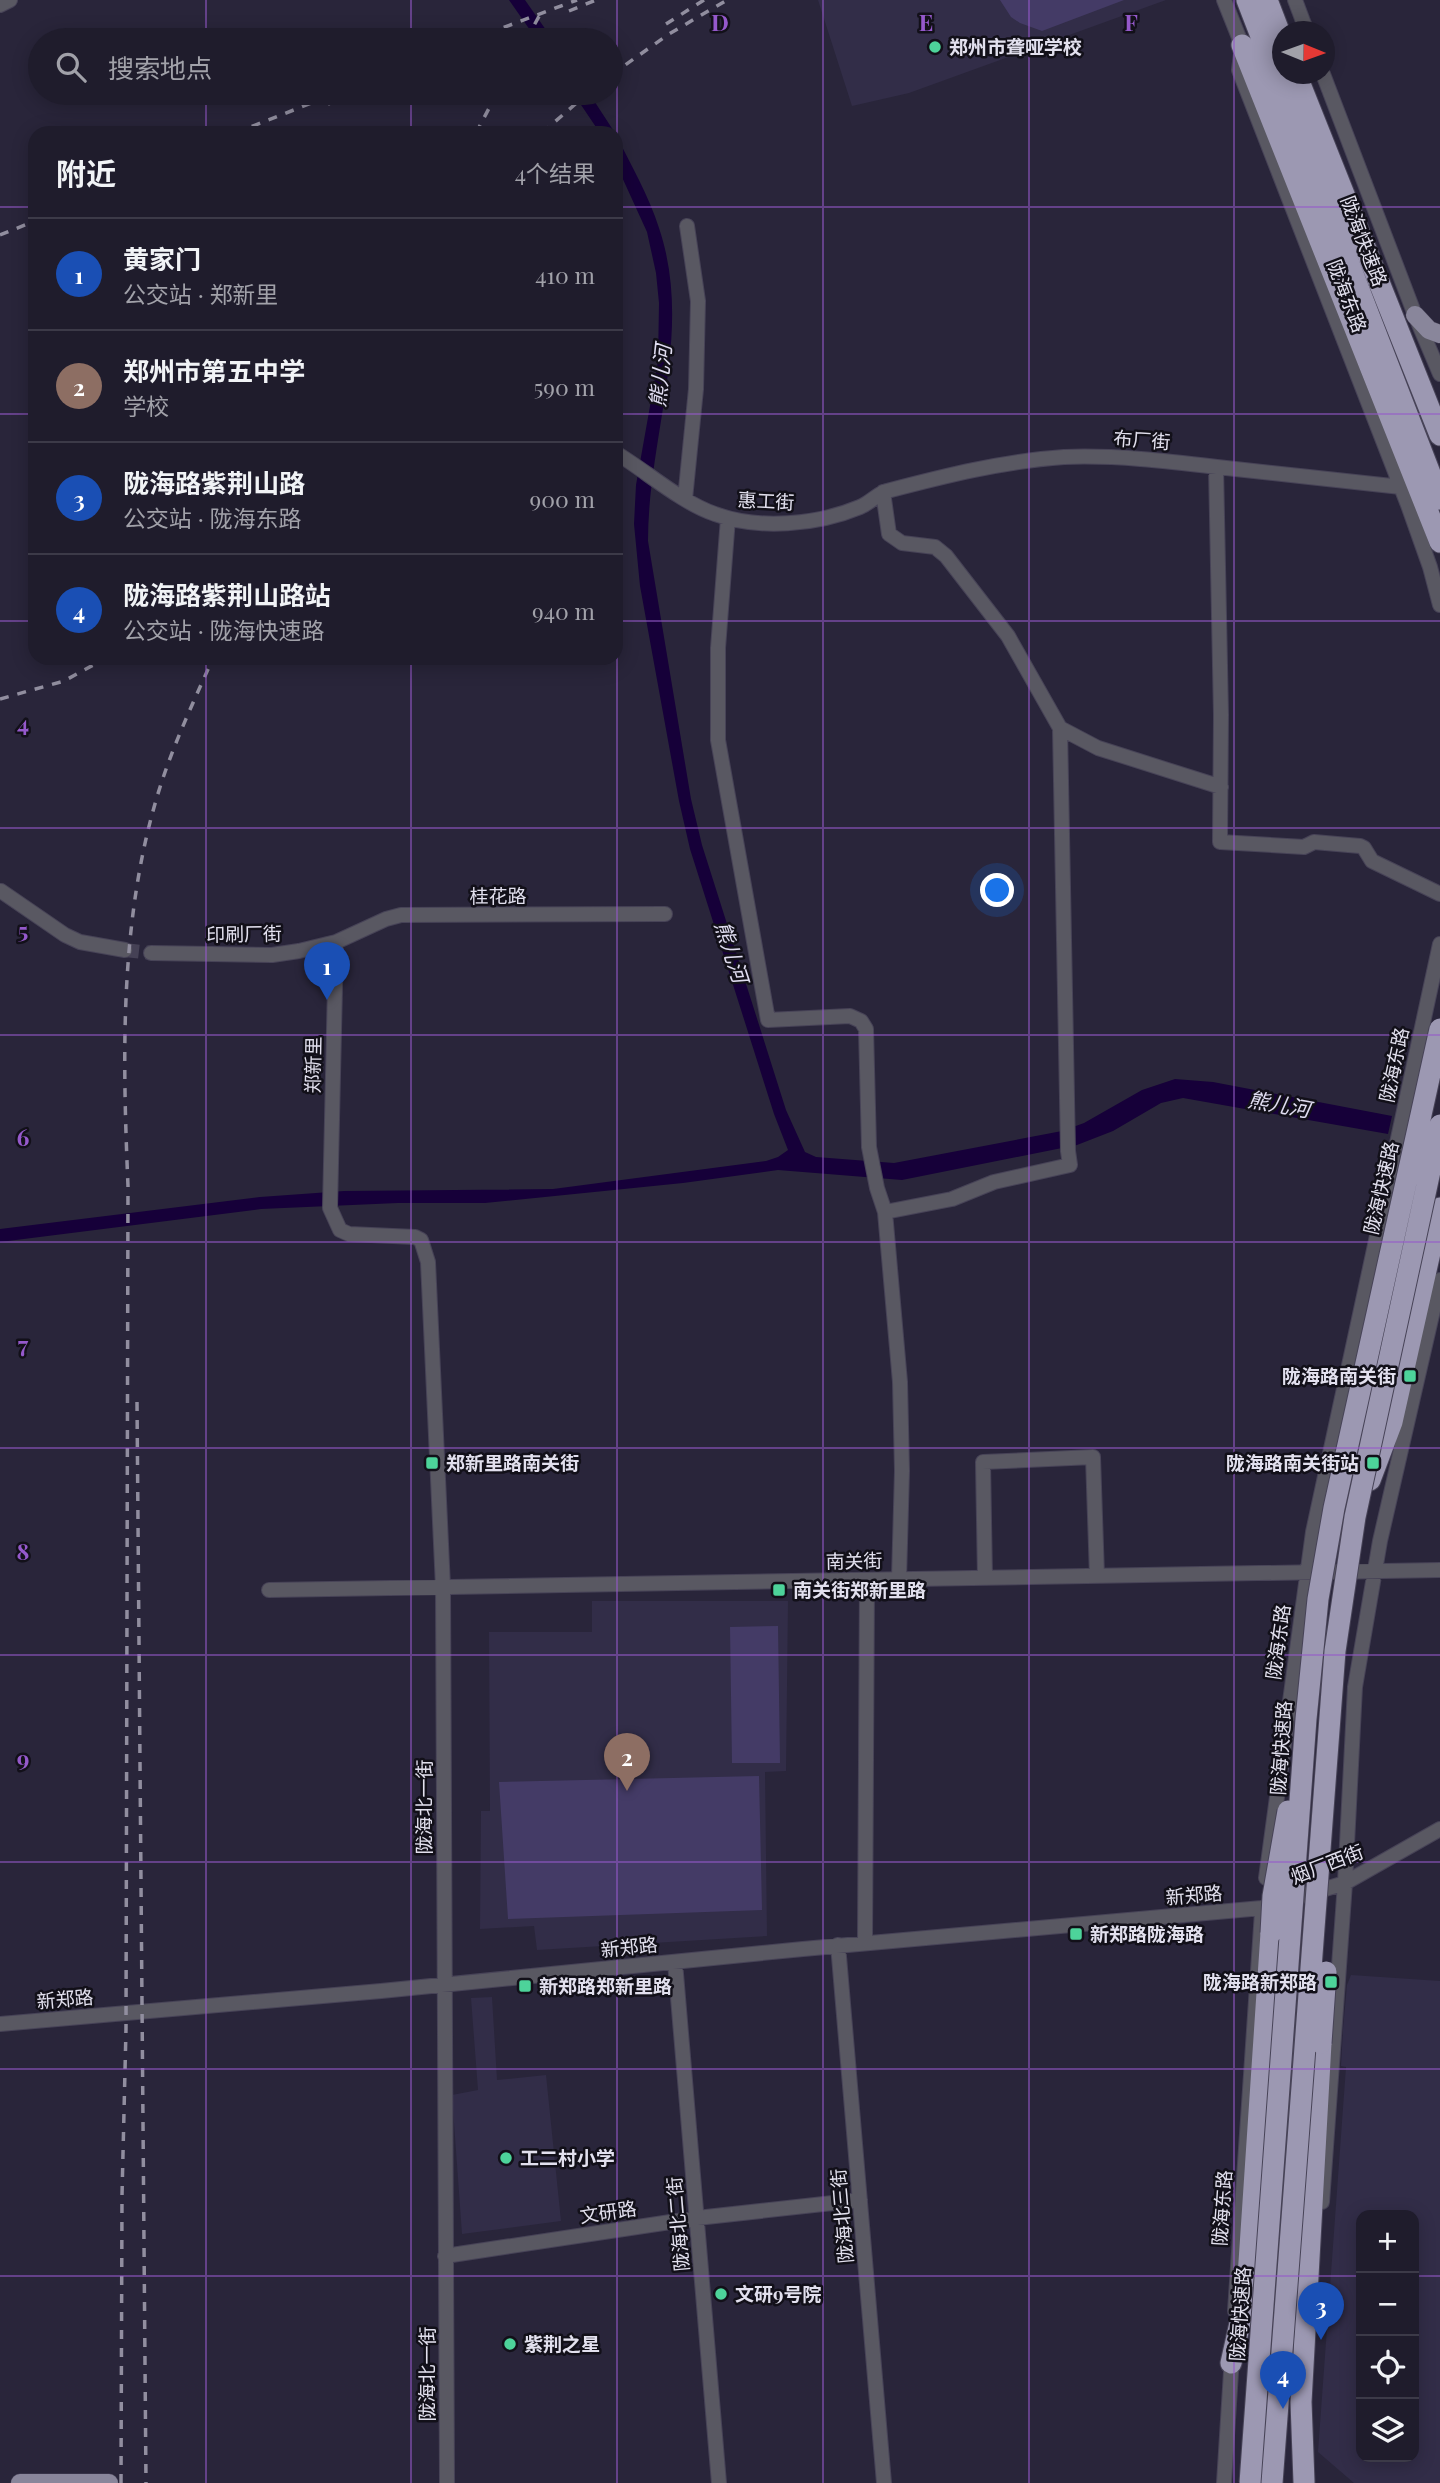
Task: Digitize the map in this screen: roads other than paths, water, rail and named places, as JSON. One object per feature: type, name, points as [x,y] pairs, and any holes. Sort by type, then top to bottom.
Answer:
[{"type":"highway","name":"陇海快速路","points":[[1247,0],[1440,499]]},
{"type":"highway","points":[[1267,0],[1276,21]]},
{"type":"highway","points":[[1242,45],[1440,542]]},
{"type":"highway","name":"陇海快速路","points":[[1300,84],[1440,435]]},
{"type":"highway","name":"陇海快速路","points":[[1250,2483],[1315,1621],[1334,1508],[1440,1029]]},
{"type":"highway","points":[[1272,2483],[1336,1639],[1355,1517],[1440,1125]]},
{"type":"highway","points":[[1355,1517],[1392,1422],[1440,1208]]},
{"type":"highway","points":[[1231,2363],[1247,2292],[1273,1896],[1306,1719]]},
{"type":"highway","points":[[1304,2482],[1301,2402],[1336,1790],[1330,1721]]},
{"type":"main road","points":[[1415,316],[1429,330],[1440,334]]},
{"type":"main road","points":[[20,2483],[109,2483]]},
{"type":"street","points":[[0,5],[10,0]]},
{"type":"street","name":"陇海东路","points":[[1224,0],[1242,45],[1239,70],[1401,486],[1430,567],[1440,606]]},
{"type":"street","points":[[1295,0],[1303,21]]},
{"type":"street","points":[[1327,84],[1415,316],[1440,374]]},
{"type":"street","points":[[685,499],[696,389],[698,301],[687,226]]},
{"type":"street","name":"惠工街","points":[[623,457],[712,514],[765,523],[807,521],[861,507],[883,492]]},
{"type":"street","name":"布厂街","points":[[883,492],[1032,460],[1127,458],[1401,486]]},
{"type":"street","points":[[1216,467],[1220,842],[1304,847],[1314,842],[1360,846],[1372,861],[1440,894]]},
{"type":"street","points":[[883,492],[889,534],[902,543],[935,547],[946,556],[1008,636],[1060,728],[1070,1165],[995,1182],[952,1199],[885,1212]]},
{"type":"street","points":[[728,518],[718,648],[718,740],[768,1020],[850,1016],[861,1021],[866,1029],[869,1147],[885,1212],[900,1382],[902,1471],[899,1579]]},
{"type":"street","points":[[1060,728],[1098,748],[1221,787]]},
{"type":"street","points":[[1,891],[72,939],[125,950]]},
{"type":"street","name":"桂花路","points":[[336,942],[401,915],[665,914]]},
{"type":"street","name":"印刷厂街","points":[[151,953],[272,955],[336,942]]},
{"type":"street","name":"郑新里","points":[[330,1208],[336,942]]},
{"type":"street","name":"陇海东路","points":[[1224,2483],[1262,1908],[1306,1572],[1320,1495],[1440,944]]},
{"type":"street","name":"陇海北一街","points":[[330,1208],[340,1230],[349,1234],[415,1237],[421,1240],[425,1249],[443,1587],[447,2483]]},
{"type":"street","points":[[1304,2482],[1345,1882],[1355,1687],[1374,1571],[1440,1280]]},
{"type":"street","points":[[985,1577],[983,1462],[1093,1457],[1097,1576]]},
{"type":"street","name":"南关街","points":[[269,1590],[1440,1570]]},
{"type":"street","points":[[865,1943],[867,1580]]},
{"type":"street","name":"烟厂西街","points":[[1262,1908],[1345,1882],[1440,1829]]},
{"type":"street","name":"新郑路","points":[[0,2024],[1262,1908]]},
{"type":"street","name":"陇海北三街","points":[[838,1945],[884,2483]]},
{"type":"street","name":"陇海北二街","points":[[675,1962],[719,2483]]},
{"type":"street","name":"文研路","points":[[445,2256],[697,2218],[860,2200]]},
{"type":"water","points":[[509,0],[525,0],[545,28],[529,28]]},
{"type":"water","points":[[581,105],[597,105],[610,126],[595,126]]},
{"type":"water","name":"熊儿河","points":[[623,149],[655,216],[669,267],[671,345],[650,502],[648,541],[691,799],[702,845],[786,1110],[805,1152],[816,1157],[894,1163],[1062,1131],[1084,1123],[1142,1090],[1175,1079],[1213,1082],[1392,1116],[1388,1134],[1183,1098],[1161,1103],[1113,1131],[1077,1145],[902,1180],[778,1170],[683,1183],[485,1203],[398,1203],[261,1209],[0,1242],[0,1229],[260,1197],[344,1191],[553,1189],[766,1161],[788,1150],[774,1114],[690,849],[640,586],[634,524],[636,485],[658,361],[659,303],[647,232],[623,179]]},
{"type":"tunnel","points":[[125,950],[151,953]]},
{"type":"railway","points":[[502,28],[577,0]]},
{"type":"railway","points":[[569,11],[596,0]]},
{"type":"railway","points":[[666,24],[704,0]]},
{"type":"railway","points":[[623,67],[669,34],[727,0]]},
{"type":"railway","points":[[533,28],[543,9]]},
{"type":"railway","points":[[253,126],[306,105]]},
{"type":"railway","points":[[480,126],[491,105]]},
{"type":"railway","points":[[550,126],[574,105]]},
{"type":"railway","points":[[0,235],[28,224]]},
{"type":"railway","points":[[0,699],[64,681],[93,665]]},
{"type":"railway","points":[[121,2483],[122,2195],[126,2029],[127,971],[132,918],[153,812],[174,748],[210,665]]},
{"type":"railway","points":[[137,1402],[146,2483]]},
{"type":"place","name":"郑州市聋哑学校","points":[[935,47]]},
{"type":"place","name":"黄家门","points":[[327,1000]]},
{"type":"place","name":"陇海路南关街","points":[[1410,1376]]},
{"type":"place","name":"郑新里路南关街","points":[[432,1463]]},
{"type":"place","name":"陇海路南关街站","points":[[1373,1463]]},
{"type":"place","name":"南关街郑新里路","points":[[779,1590]]},
{"type":"place","name":"郑州市第五中学","points":[[627,1791]]},
{"type":"place","name":"新郑路陇海路","points":[[1076,1934]]},
{"type":"place","name":"陇海路新郑路","points":[[1331,1982]]},
{"type":"place","name":"新郑路郑新里路","points":[[525,1986]]},
{"type":"place","name":"工二村小学","points":[[506,2158]]},
{"type":"place","name":"文研9号院","points":[[721,2294]]},
{"type":"place","name":"陇海路紫荆山路","points":[[1321,2340]]},
{"type":"place","name":"紫荆之星","points":[[510,2344]]},
{"type":"place","name":"陇海路紫荆山路站","points":[[1283,2409]]}]
